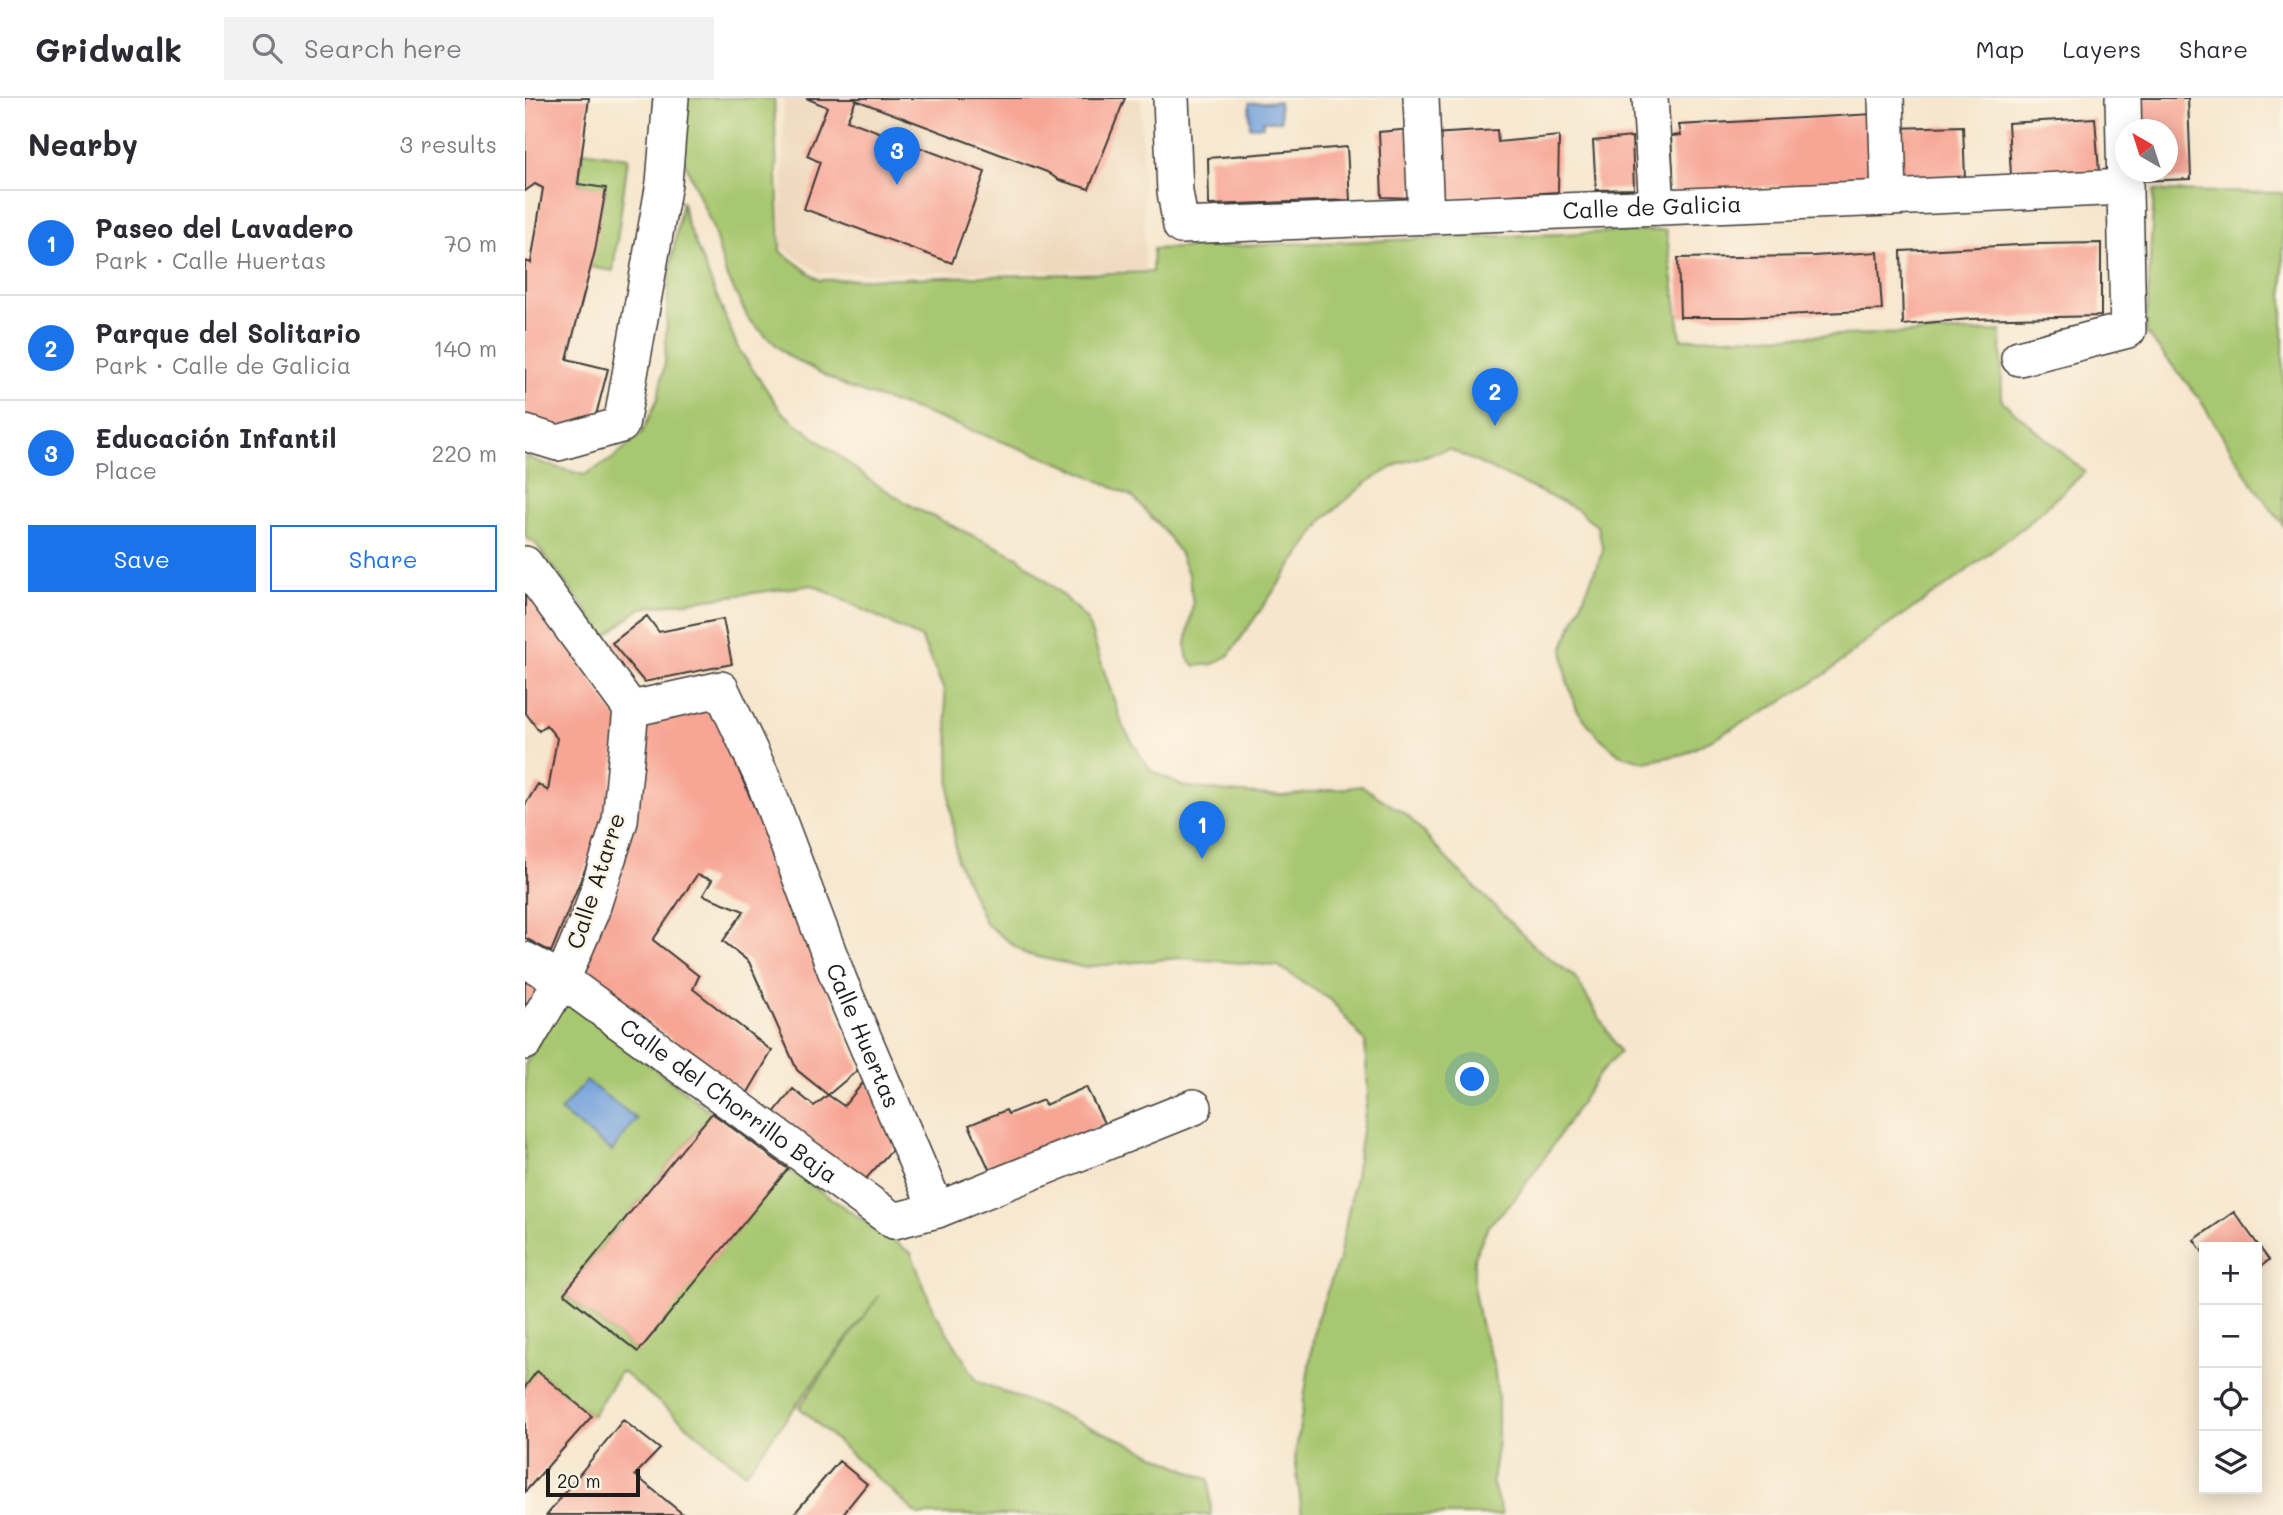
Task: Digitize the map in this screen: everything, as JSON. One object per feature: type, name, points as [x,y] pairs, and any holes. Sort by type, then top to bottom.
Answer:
[{"type":"street","points":[[525,433],[558,443],[621,425],[664,183],[671,98]]},
{"type":"street","name":"Calle de Galicia","points":[[1171,98],[1175,192],[1181,226],[2125,187]]},
{"type":"street","points":[[1421,98],[1426,217]]},
{"type":"street","points":[[1650,98],[1657,207]]},
{"type":"street","points":[[1886,98],[1889,198]]},
{"type":"street","points":[[2019,358],[2128,330],[2123,98]]},
{"type":"street","points":[[525,564],[631,709]]},
{"type":"street","name":"Calle Huertas","points":[[631,709],[721,689],[763,779],[839,980],[937,1210]]},
{"type":"street","name":"Calle Atarre","points":[[525,1042],[562,980],[591,912],[620,821],[631,709]]},
{"type":"street","name":"Calle del Chorrillo Baja","points":[[525,960],[562,980],[894,1221],[937,1210]]},
{"type":"street","points":[[937,1210],[1193,1107]]},
{"type":"shaded area","points":[[784,98],[1141,98],[1145,270],[820,273],[781,246]]},
{"type":"green space","points":[[676,98],[774,98],[780,251],[819,280],[1152,272],[1153,249],[1666,230],[1681,339],[2001,331],[2002,401],[2085,472],[2026,525],[1952,582],[1878,632],[1826,674],[1773,707],[1684,754],[1645,762],[1619,754],[1597,735],[1577,710],[1566,677],[1563,648],[1603,551],[1598,527],[1577,509],[1449,449],[1400,463],[1366,483],[1325,518],[1229,655],[1214,664],[1195,666],[1187,657],[1186,644],[1193,604],[1189,576],[1179,552],[1133,497],[1073,468],[849,388],[788,356],[749,320],[725,272],[713,228],[683,158]]},
{"type":"green space","points":[[583,151],[628,158],[613,271],[590,267],[606,189],[578,184]]},
{"type":"green space","points":[[2154,191],[2283,193],[2283,525],[2251,482],[2199,398],[2146,333]]},
{"type":"green space","points":[[682,201],[686,221],[738,348],[782,412],[871,481],[917,509],[1018,557],[1064,596],[1087,620],[1123,727],[1150,770],[1182,786],[1229,792],[1283,796],[1362,786],[1408,816],[1535,947],[1575,977],[1620,1052],[1600,1073],[1513,1201],[1488,1226],[1474,1257],[1474,1291],[1480,1323],[1494,1366],[1498,1398],[1498,1441],[1492,1481],[1502,1515],[1302,1515],[1295,1457],[1316,1321],[1339,1259],[1368,1093],[1365,1042],[1332,1001],[1278,966],[1180,958],[1082,967],[1025,954],[985,923],[957,860],[950,804],[949,742],[944,690],[921,638],[813,585],[641,608],[606,636],[535,543],[525,537],[525,456],[584,475],[612,459],[642,433],[658,398],[665,362],[669,276]]},
{"type":"green space","points":[[565,999],[712,1113],[564,1293],[637,1351],[788,1169],[911,1253],[933,1309],[977,1381],[1120,1439],[1209,1480],[1211,1515],[918,1515],[799,1407],[879,1296],[745,1473],[621,1371],[592,1416],[538,1372],[525,1387],[525,1065]]},
{"type":"water","points":[[1279,101],[1281,121],[1263,121],[1263,126],[1250,127],[1249,103]]},
{"type":"water","points":[[586,1081],[637,1119],[612,1151],[560,1111]]},
{"type":"building","points":[[525,98],[589,98],[578,184],[606,188],[595,251],[567,359],[608,369],[595,419],[568,428],[525,421],[525,261],[531,263],[543,188],[535,184],[525,191]]},
{"type":"building","points":[[806,98],[1125,98],[1089,189],[1059,180],[1047,172],[856,100],[847,120],[985,172],[952,263],[804,209],[820,162],[807,156],[827,107]]},
{"type":"building","points":[[2135,98],[2188,98],[2191,179],[2178,179],[2178,119],[2136,119]]},
{"type":"building","points":[[1874,114],[1877,182],[1674,191],[1671,136],[1681,135],[1679,125]]},
{"type":"building","points":[[2095,118],[2099,171],[2011,175],[2008,123]]},
{"type":"building","points":[[1963,126],[1965,179],[1896,181],[1894,128]]},
{"type":"building","points":[[1411,129],[1414,198],[1382,197],[1379,132]]},
{"type":"building","points":[[1497,130],[1498,142],[1559,136],[1558,192],[1430,200],[1431,134]]},
{"type":"building","points":[[1632,137],[1634,189],[1596,190],[1593,141]]},
{"type":"building","points":[[1347,147],[1350,200],[1209,205],[1208,158]]},
{"type":"building","points":[[2101,243],[2101,316],[1971,319],[1903,325],[1901,251]]},
{"type":"building","points":[[1878,252],[1882,310],[1746,317],[1680,317],[1678,258]]},
{"type":"building","points":[[525,581],[620,723],[606,819],[551,952],[525,938],[525,805],[538,784],[548,791],[557,738],[546,725],[539,731],[525,712]]},
{"type":"building","points":[[647,616],[659,632],[723,619],[732,664],[644,682],[612,643]]},
{"type":"building","points":[[713,709],[784,878],[859,1069],[828,1095],[797,1070],[749,962],[723,941],[744,911],[703,895],[712,880],[697,875],[653,940],[699,976],[693,989],[772,1051],[747,1094],[574,968],[645,722]]},
{"type":"building","points":[[525,976],[547,988],[525,1026]]},
{"type":"building","points":[[867,1078],[897,1144],[864,1181],[773,1114],[793,1089],[814,1106],[828,1095],[844,1106]]},
{"type":"building","points":[[1086,1087],[1105,1125],[990,1171],[969,1125],[1006,1110],[1008,1114],[1043,1100],[1045,1105]]},
{"type":"building","points":[[712,1113],[788,1169],[638,1352],[564,1293]]},
{"type":"building","points":[[2234,1212],[2256,1242],[2199,1242],[2199,1247],[2194,1240]]},
{"type":"building","points":[[2262,1250],[2269,1260],[2262,1265]]},
{"type":"building","points":[[537,1371],[592,1416],[525,1492],[525,1387]]},
{"type":"building","points":[[623,1420],[660,1449],[635,1475],[684,1515],[547,1515]]},
{"type":"building","points":[[839,1461],[867,1484],[842,1515],[793,1515]]},
{"type":"place","name":"Educación Infantil","points":[[897,185]]},
{"type":"place","name":"Parque del Solitario","points":[[1495,426]]},
{"type":"place","name":"Paseo del Lavadero","points":[[1202,859]]}]
